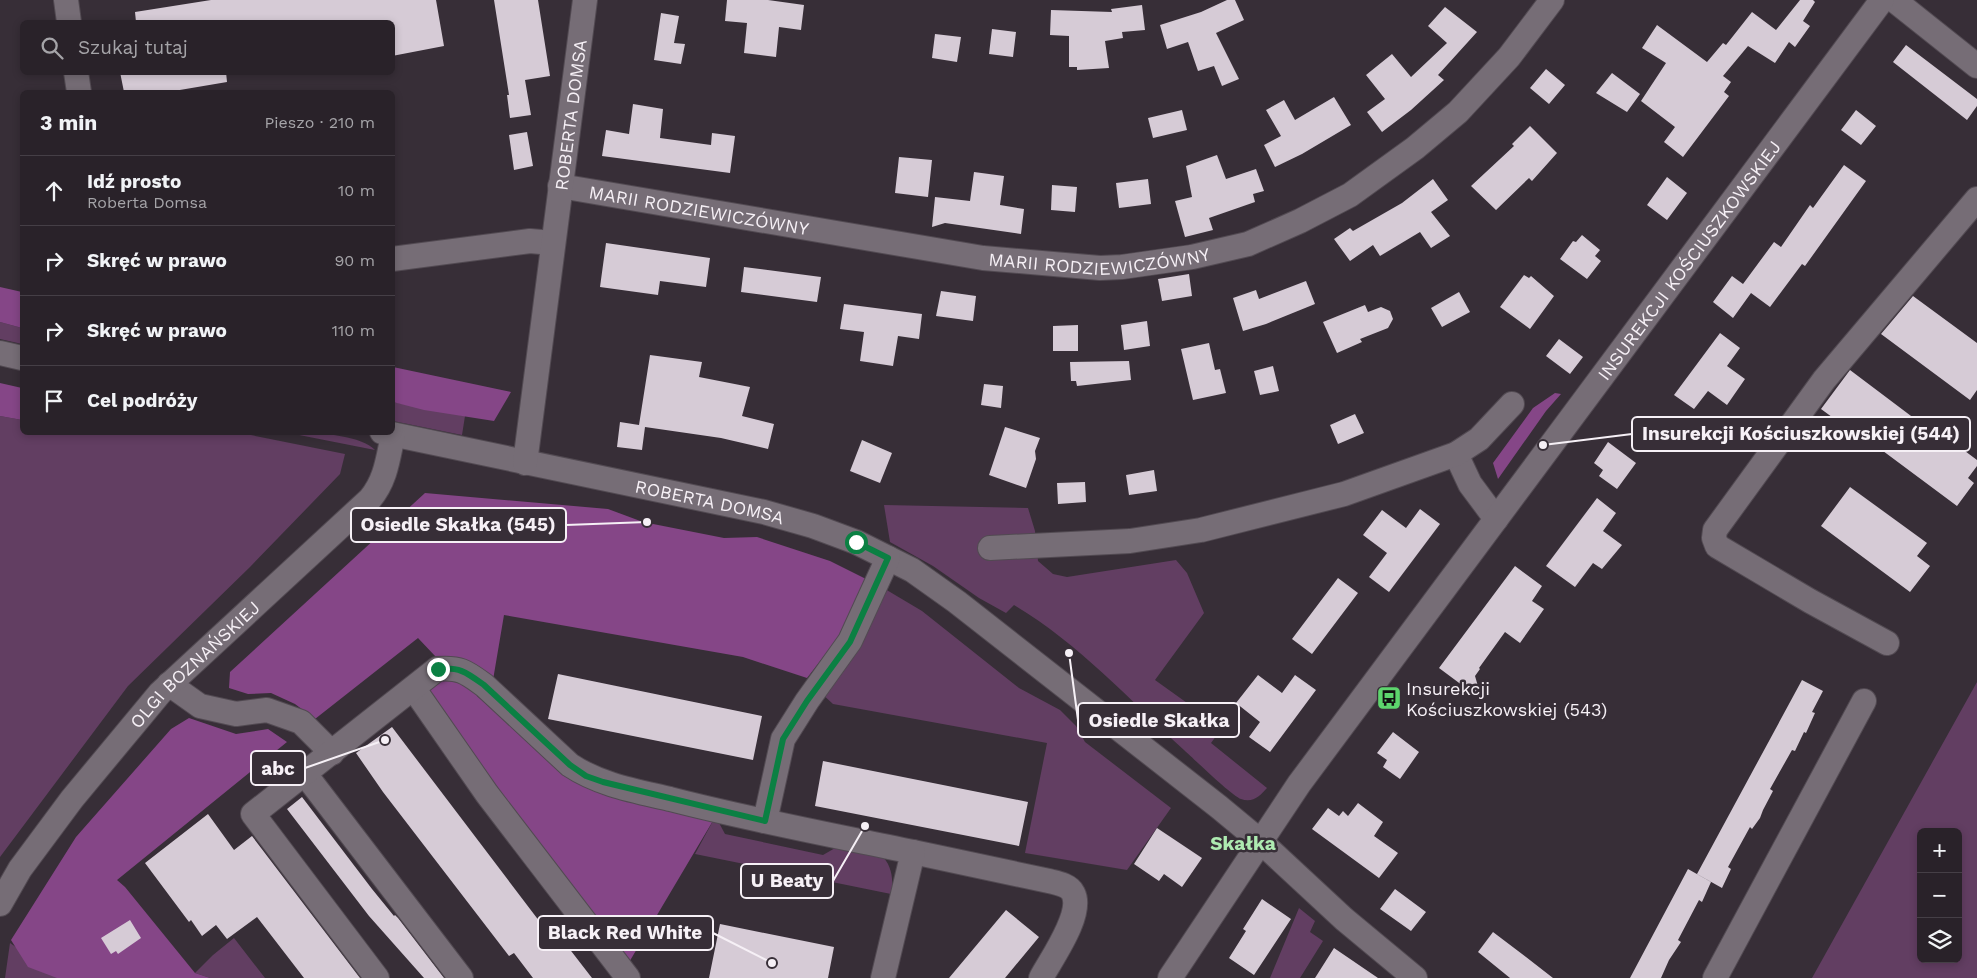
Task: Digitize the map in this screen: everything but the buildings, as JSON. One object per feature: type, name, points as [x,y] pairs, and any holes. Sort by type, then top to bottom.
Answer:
[{"type":"street","points":[[66,0],[69,20]]},
{"type":"street","name":"ROBERTA DOMSA","points":[[586,0],[524,463],[772,515],[813,526],[856,542],[912,570],[956,602],[1260,841],[1344,919],[1415,978]]},
{"type":"street","name":"MARII RODZIEWICZÓWNY","points":[[560,186],[983,258],[1100,268],[1122,267],[1192,257],[1248,244],[1300,220],[1350,195],[1408,154],[1458,112],[1509,57],[1552,0]]},
{"type":"street","name":"INSUREKCJI KOŚCIUSZKOWSKIEJ","points":[[1170,978],[1299,784],[1882,0]]},
{"type":"street","points":[[1894,0],[1977,66]]},
{"type":"street","points":[[76,75],[79,90]]},
{"type":"street","points":[[1887,642],[1810,601],[1717,546],[1714,538],[1715,530],[1824,380],[1977,199]]},
{"type":"street","points":[[395,259],[530,241],[553,243]]},
{"type":"street","points":[[0,353],[20,358]]},
{"type":"street","points":[[990,548],[1130,541],[1201,530],[1344,494],[1456,454],[1479,439],[1512,404]]},
{"type":"street","name":"OLGI BOZNAŃSKIEJ","points":[[0,904],[20,868],[72,798],[154,700],[378,490],[384,477],[388,435]]},
{"type":"street","points":[[393,435],[524,463]]},
{"type":"street","points":[[1456,454],[1470,484],[1496,519]]},
{"type":"street","points":[[765,821],[783,739],[807,701],[850,642],[888,558]]},
{"type":"street","points":[[377,978],[253,814],[438,669],[454,668],[469,674],[484,685],[570,765],[586,776],[603,782],[765,821],[1049,881],[1064,886],[1073,893],[1075,906],[1071,923],[1040,978]]},
{"type":"street","points":[[169,684],[200,706],[236,714],[267,710],[301,722],[332,753]]},
{"type":"street","points":[[414,689],[487,794],[628,978]]},
{"type":"street","points":[[1715,978],[1864,701]]},
{"type":"street","points":[[305,774],[461,978]]},
{"type":"street","points":[[883,978],[913,852]]},
{"type":"shaded area","points":[[0,287],[20,292],[20,327],[0,322]]},
{"type":"shaded area","points":[[0,322],[20,327],[20,344],[0,339]]},
{"type":"shaded area","points":[[395,367],[511,392],[494,421],[424,410],[395,403]]},
{"type":"shaded area","points":[[0,383],[20,388],[20,420],[0,416]]},
{"type":"shaded area","points":[[1555,393],[1561,394],[1546,411],[1498,479],[1493,463],[1533,408]]},
{"type":"shaded area","points":[[395,402],[465,416],[462,435],[395,421]]},
{"type":"shaded area","points":[[0,416],[20,420],[20,435],[251,435],[345,454],[340,474],[250,567],[128,686],[0,857]]},
{"type":"shaded area","points":[[299,435],[347,437],[358,440],[375,450]]},
{"type":"shaded area","points":[[425,493],[608,509],[643,522],[724,538],[757,537],[830,561],[866,579],[847,624],[807,678],[743,657],[504,615],[493,680],[477,696],[555,764],[714,819],[628,964],[430,704],[426,688],[453,675],[418,638],[315,719],[295,704],[271,693],[248,694],[229,688],[230,672]]},
{"type":"shaded area","points":[[884,505],[1028,508],[1035,531],[1038,561],[1053,574],[1067,577],[1176,560],[1187,573],[1204,613],[1155,680],[1222,728],[1211,743],[1267,788],[1253,799],[1245,800],[1236,796],[1204,769],[1060,636],[1014,605],[1006,613],[979,598],[933,566],[890,542]]},
{"type":"shaded area","points":[[885,589],[922,611],[1019,688],[1060,710],[1076,726],[1085,742],[1171,808],[1127,870],[1025,853],[1047,743],[833,704],[821,693]]},
{"type":"shaded area","points":[[1977,682],[1977,978],[1812,978]]},
{"type":"shaded area","points":[[189,718],[236,734],[268,729],[287,742],[117,880],[125,887],[195,973],[210,978],[57,978],[28,967],[11,940],[76,837],[171,729]]},
{"type":"shaded area","points":[[714,819],[718,821],[725,834],[823,855],[842,844],[876,853],[884,858],[890,867],[892,878],[891,894],[695,854]]},
{"type":"shaded area","points":[[1299,908],[1315,921],[1310,932],[1323,941],[1300,978],[1270,978]]},
{"type":"shaded area","points":[[234,938],[265,978],[210,978],[195,973],[213,955]]},
{"type":"shaded area","points":[[10,943],[61,978],[5,978]]},
{"type":"place","name":"Insurekcji Kościuszkowskiej (544)","points":[[1543,445]]},
{"type":"place","name":"Osiedle Skałka (545)","points":[[647,522]]},
{"type":"place","name":"Osiedle Skałka","points":[[1069,653]]},
{"type":"place","name":"Insurekcji Kościuszkowskiej (543)","points":[[1389,698]]},
{"type":"place","name":"abc","points":[[385,740]]},
{"type":"place","name":"U Beaty","points":[[865,826]]},
{"type":"place","name":"Black Red White","points":[[772,963]]},
{"type":"district","name":"Skałka","points":[[1243,843]]},
{"type":"route","points":[[438,669],[454,668],[469,674],[484,685],[570,765],[586,776],[696,806],[765,821],[783,739],[807,701],[850,642],[888,558],[856,542]]}]
